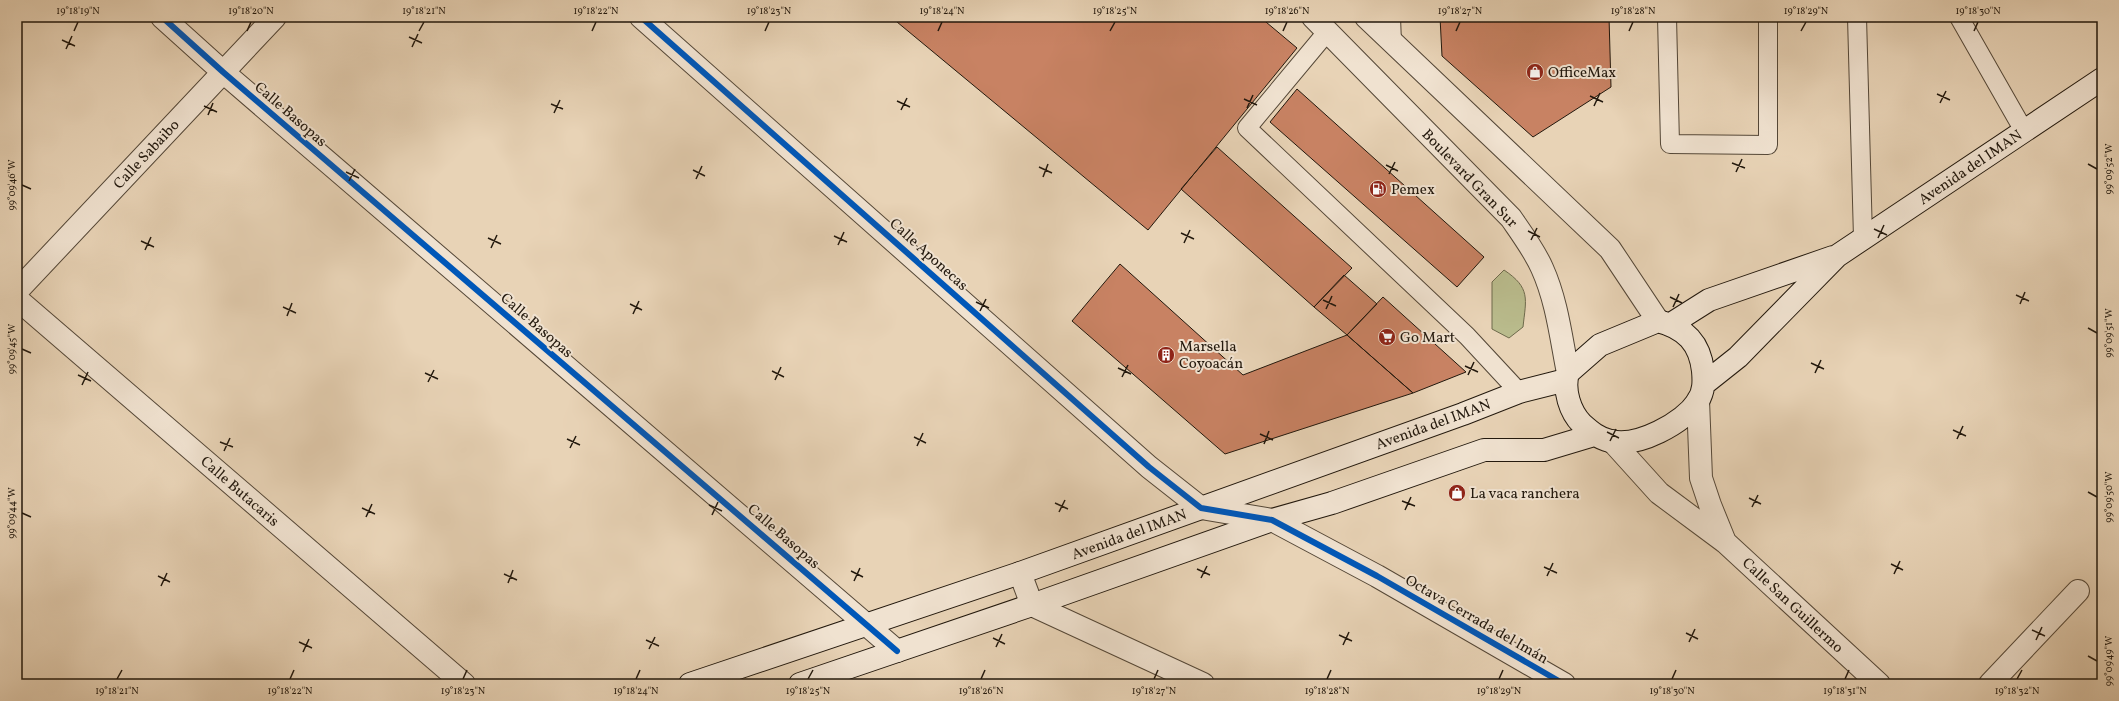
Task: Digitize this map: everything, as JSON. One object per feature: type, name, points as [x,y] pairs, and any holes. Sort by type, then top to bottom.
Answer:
[{"type":"street","name":"Calle Basopas","points":[[162,17],[223,72],[897,651]]},
{"type":"street","name":"Calle Sabaibo","points":[[17,291],[275,17]]},
{"type":"street","name":"Calle Aponecas","points":[[641,17],[1149,467],[1201,508]]},
{"type":"street","points":[[800,684],[1032,605],[1272,520],[1332,502],[1484,450],[1544,450],[1603,438],[1634,441],[1658,432],[1684,417],[1701,392],[1701,356],[1689,337],[1664,323],[1610,250],[1366,17]]},
{"type":"street","name":"Boulevard Gran Sur","points":[[1320,24],[1511,218],[1530,245],[1547,282],[1558,320],[1567,377]]},
{"type":"street","name":"Avenida del IMAN","points":[[1701,392],[1738,357],[1838,256],[2102,79]]},
{"type":"street","name":"Avenida del IMAN","points":[[1664,323],[1709,300],[1838,256]]},
{"type":"street","name":"Calle Butacaris","points":[[17,299],[464,684]]},
{"type":"street","points":[[1603,438],[1576,417],[1568,396],[1567,377],[1600,345],[1664,323]]},
{"type":"street","name":"Avenida del IMAN","points":[[690,684],[1020,573],[1463,414],[1519,392],[1567,377]]},
{"type":"street","name":"Calle San Guillermo","points":[[1701,392],[1702,478],[1710,506],[1725,542]]},
{"type":"street","name":"Calle San Guillermo","points":[[1603,438],[1658,493],[1725,542],[1879,684]]},
{"type":"street","points":[[1201,508],[1272,520]]},
{"type":"street","name":"Octava Cerrada del Imán","points":[[1272,520],[1377,576],[1564,684]]},
{"type":"street","points":[[1020,573],[1032,605],[1202,684]]},
{"type":"street","points":[[1990,684],[2078,591]]},
{"type":"lane","points":[[1391,17],[1392,43]]},
{"type":"lane","points":[[1667,17],[1670,144],[1768,145],[1768,17]]},
{"type":"lane","points":[[1857,17],[1863,238]]},
{"type":"lane","points":[[1959,17],[2024,131]]},
{"type":"lane","points":[[1320,24],[1247,128],[1467,336],[1519,392]]},
{"type":"green space","points":[[1504,270],[1513,276],[1519,283],[1525,295],[1523,327],[1509,338],[1492,329],[1492,282]]},
{"type":"building","points":[[891,17],[1260,17],[1297,48],[1148,230]]},
{"type":"building","name":"OfficeMax","points":[[1440,17],[1609,17],[1611,87],[1533,137],[1442,56]]},
{"type":"building","name":"Pemex","points":[[1297,89],[1484,257],[1457,287],[1270,122]]},
{"type":"building","points":[[1217,147],[1352,268],[1314,307],[1181,189]]},
{"type":"building","name":"Marsella Coyoacán","points":[[1120,264],[1243,375],[1347,335],[1413,393],[1225,454],[1072,321]]},
{"type":"building","points":[[1344,275],[1377,304],[1347,335],[1314,307]]},
{"type":"building","points":[[1383,297],[1466,372],[1413,393],[1347,335]]},
{"type":"cycle path","points":[[162,17],[223,72],[897,651]]},
{"type":"cycle path","points":[[641,17],[1149,467],[1201,508],[1272,520],[1377,576],[1564,684]]},
{"type":"place","name":"OfficeMax","points":[[1535,72]]},
{"type":"place","name":"Pemex","points":[[1378,189]]},
{"type":"place","name":"Go Mart","points":[[1387,337]]},
{"type":"place","name":"Marsella Coyoacán","points":[[1166,355]]},
{"type":"place","name":"La vaca ranchera","points":[[1457,493]]}]
